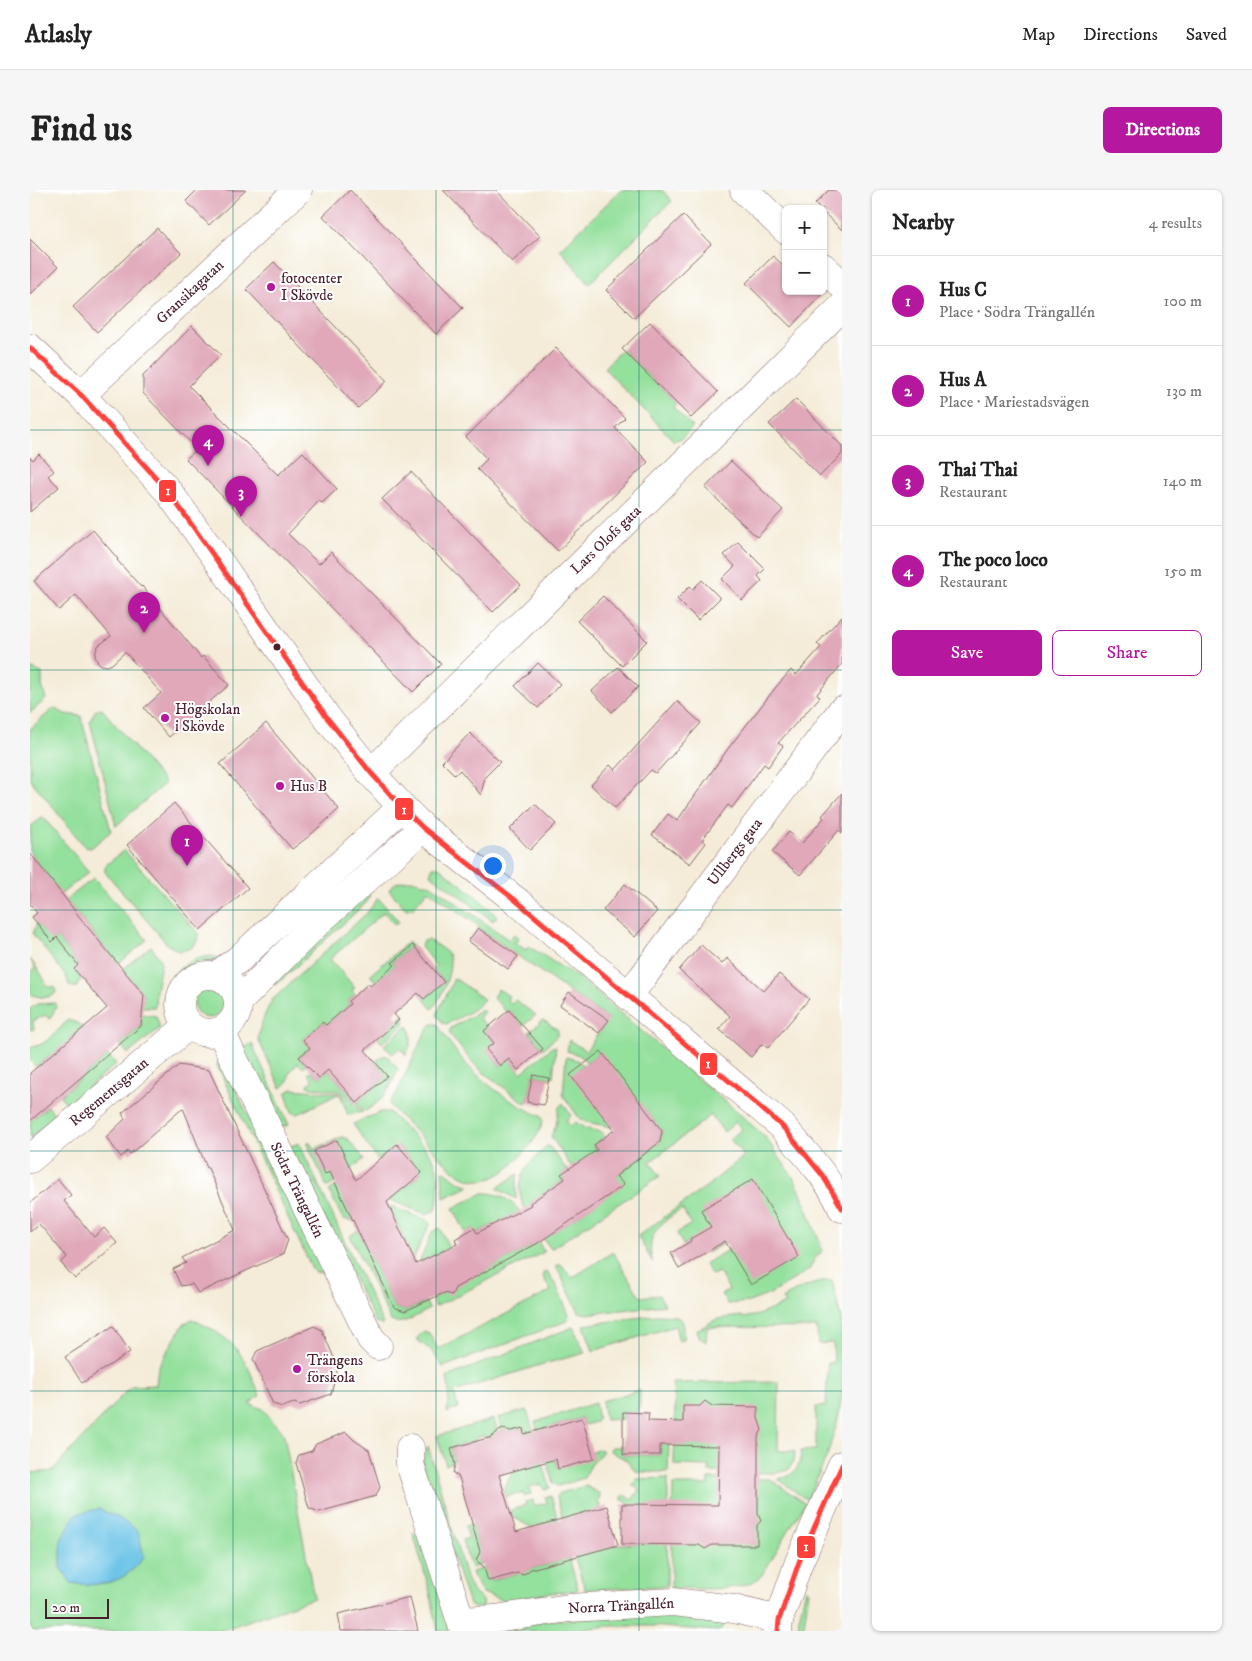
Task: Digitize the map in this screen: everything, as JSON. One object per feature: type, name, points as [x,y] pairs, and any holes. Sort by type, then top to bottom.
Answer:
[{"type":"street","name":"Gransikagatan","points":[[81,395],[298,190]]},
{"type":"street","points":[[744,190],[782,226]]},
{"type":"street","points":[[827,270],[842,285]]},
{"type":"street","name":"Lars Olofs gata","points":[[371,773],[842,307]]},
{"type":"street","points":[[30,348],[81,395],[168,492],[222,566],[328,719],[371,773],[402,807],[423,828],[519,904],[782,1126],[814,1164],[842,1208]]},
{"type":"street","name":"Ullbergs gata","points":[[628,995],[842,710]]},
{"type":"street","points":[[217,975],[239,959],[402,807]]},
{"type":"street","points":[[239,1000],[317,923],[423,828]]},
{"type":"street","points":[[209,974],[217,975],[232,984],[239,1000],[235,1019],[229,1026],[213,1033],[204,1033],[189,1025],[180,1010],[182,993],[186,986],[200,976],[209,974]]},
{"type":"street","name":"Regementsgatan","points":[[30,1159],[189,1025]]},
{"type":"street","name":"Södra Trängallén","points":[[221,1031],[342,1282],[371,1339],[378,1346]]},
{"type":"street","name":"Norra Trängallén","points":[[410,1448],[410,1464],[463,1626],[495,1619],[569,1608],[673,1602],[734,1609],[779,1625]]},
{"type":"street","points":[[779,1625],[800,1562],[842,1465]]},
{"type":"green space","points":[[621,190],[662,190],[672,201],[589,284],[560,249]]},
{"type":"green space","points":[[622,349],[676,403],[673,407],[693,427],[682,438],[674,441],[604,368]]},
{"type":"green space","points":[[30,668],[42,673],[42,686],[46,699],[30,713]]},
{"type":"green space","points":[[54,708],[65,714],[81,716],[111,831],[91,848],[85,847],[30,779],[30,729]]},
{"type":"green space","points":[[101,708],[165,783],[116,826],[90,721],[95,711]]},
{"type":"green space","points":[[43,817],[89,872],[61,894],[30,853],[30,827]]},
{"type":"green space","points":[[124,850],[198,933],[197,941],[193,946],[179,951],[168,945],[105,872],[105,866]]},
{"type":"green space","points":[[433,867],[439,867],[478,898],[497,916],[493,921],[430,874]]},
{"type":"green space","points":[[94,878],[147,940],[118,964],[66,900]]},
{"type":"green space","points":[[412,880],[431,885],[509,940],[514,934],[519,938],[515,943],[526,950],[528,946],[579,978],[765,1137],[795,1180],[823,1251],[816,1257],[809,1270],[770,1294],[749,1302],[727,1304],[721,1294],[729,1290],[719,1272],[712,1275],[704,1264],[730,1249],[726,1242],[707,1253],[697,1237],[683,1245],[677,1233],[691,1224],[682,1209],[667,1219],[656,1230],[651,1245],[653,1263],[638,1236],[710,1184],[744,1156],[730,1139],[742,1129],[736,1122],[724,1132],[711,1115],[650,1162],[660,1176],[551,1249],[530,1218],[520,1195],[521,1179],[531,1163],[549,1146],[567,1170],[562,1174],[565,1179],[530,1203],[551,1234],[623,1185],[616,1176],[660,1142],[662,1131],[600,1052],[587,1062],[579,1055],[567,1051],[569,1040],[586,1051],[608,1019],[478,928],[479,926],[428,890],[413,908],[406,909],[389,890],[396,883]]},
{"type":"green space","points":[[364,892],[370,894],[367,902],[278,983],[269,987]]},
{"type":"green space","points":[[378,898],[399,922],[395,925],[384,912],[330,959],[355,988],[352,990],[355,994],[348,1001],[350,1004],[326,1025],[323,1022],[303,1040],[310,1048],[299,1057],[306,1065],[303,1068],[298,1063],[289,1073],[287,1082],[281,1088],[258,1039],[260,1028],[272,1000],[367,913]]},
{"type":"green space","points":[[37,923],[52,941],[57,937],[78,965],[82,977],[76,988],[69,985],[67,978],[33,934]]},
{"type":"green space","points":[[429,940],[446,952],[450,960],[446,983],[436,1005],[432,1009],[424,999],[444,981],[433,969],[436,966],[421,947],[423,941]]},
{"type":"green space","points":[[408,942],[412,945],[392,962],[395,965],[376,982],[370,975]]},
{"type":"green space","points":[[151,946],[161,964],[155,1007],[142,1007],[144,995],[123,969]]},
{"type":"green space","points":[[211,956],[224,959],[191,965],[177,976],[169,992],[167,1021],[164,998],[166,987],[171,978],[188,963],[199,958]]},
{"type":"green space","points":[[30,959],[48,987],[55,987],[56,993],[50,997],[30,994],[30,974],[35,968]]},
{"type":"green space","points":[[454,978],[484,999],[472,1010],[446,1024],[437,1015]]},
{"type":"green space","points":[[209,988],[220,992],[224,1003],[220,1014],[209,1018],[198,1014],[194,1003],[198,992]]},
{"type":"green space","points":[[498,989],[509,996],[507,1000],[512,1004],[515,1000],[536,1015],[523,1026],[509,1010],[506,1012],[493,997]]},
{"type":"green space","points":[[56,1003],[50,1019],[45,1015],[33,1021],[34,1029],[30,1030],[30,1009],[37,1004]]},
{"type":"green space","points":[[482,1010],[484,1012],[479,1018],[488,1028],[494,1043],[487,1050],[500,1066],[509,1059],[521,1073],[552,1047],[556,1047],[553,1077],[533,1075],[527,1102],[525,1103],[472,1062],[449,1033],[451,1028]]},
{"type":"green space","points":[[141,1014],[156,1016],[160,1028],[128,1054],[120,1044],[141,1026]]},
{"type":"green space","points":[[404,1015],[404,1024],[382,1043],[378,1038]]},
{"type":"green space","points":[[68,1020],[83,1027],[69,1039],[73,1045],[55,1059],[51,1055],[36,1067],[30,1061],[30,1048],[42,1044],[52,1037]]},
{"type":"green space","points":[[543,1020],[558,1030],[557,1036],[543,1049],[529,1032]]},
{"type":"green space","points":[[432,1024],[437,1024],[461,1058],[485,1082],[512,1101],[541,1116],[543,1120],[536,1137],[516,1161],[501,1173],[488,1179],[476,1180],[464,1177],[454,1170],[443,1161],[390,1105],[425,1033]]},
{"type":"green space","points":[[406,1027],[409,1027],[411,1038],[406,1055],[405,1051],[402,1051],[400,1048],[392,1054],[384,1045]]},
{"type":"green space","points":[[252,1044],[289,1125],[282,1127],[242,1049]]},
{"type":"green space","points":[[108,1055],[116,1064],[68,1105],[60,1096]]},
{"type":"green space","points":[[382,1056],[387,1056],[398,1069],[386,1093],[377,1103],[365,1111],[340,1091],[309,1087],[308,1084],[313,1081],[308,1073],[311,1071],[319,1078],[328,1070],[357,1103],[387,1076],[375,1062]]},
{"type":"green space","points":[[566,1057],[577,1060],[583,1065],[577,1070],[612,1127],[586,1122],[579,1118],[563,1095]]},
{"type":"green space","points":[[220,1059],[326,1270],[318,1273],[313,1271],[217,1065]]},
{"type":"green space","points":[[292,1089],[339,1093],[363,1112],[348,1115],[341,1096],[338,1094],[298,1114],[293,1113],[286,1093]]},
{"type":"green space","points":[[563,1103],[571,1116],[566,1120],[570,1126],[576,1122],[584,1128],[602,1132],[604,1137],[594,1145],[600,1155],[571,1167],[551,1136],[556,1125],[559,1107]]},
{"type":"green space","points":[[48,1106],[56,1116],[30,1138],[30,1121]]},
{"type":"green space","points":[[381,1112],[389,1112],[428,1151],[435,1162],[438,1176],[436,1210],[426,1214],[390,1200],[422,1173],[398,1145],[378,1160],[353,1124]]},
{"type":"green space","points":[[342,1137],[348,1139],[364,1159],[327,1187],[307,1143],[309,1141],[314,1149]]},
{"type":"green space","points":[[299,1143],[382,1325],[376,1323],[288,1147]]},
{"type":"green space","points":[[445,1171],[459,1182],[470,1186],[444,1198],[442,1172]]},
{"type":"green space","points":[[518,1174],[516,1199],[497,1188]]},
{"type":"green space","points":[[342,1182],[354,1221],[343,1219],[329,1191]]},
{"type":"green space","points":[[483,1193],[495,1194],[505,1198],[514,1205],[528,1222],[544,1252],[435,1307],[432,1299],[532,1246],[514,1214],[477,1233],[474,1228],[466,1233],[453,1208]]},
{"type":"green space","points":[[389,1206],[427,1220],[430,1224],[413,1259]]},
{"type":"green space","points":[[440,1228],[449,1248],[419,1263],[432,1232]]},
{"type":"green space","points":[[358,1230],[394,1307],[405,1311],[426,1302],[429,1309],[405,1321],[391,1321],[350,1236]]},
{"type":"green space","points":[[613,1252],[640,1297],[659,1295],[665,1305],[587,1314],[579,1312],[556,1266],[561,1264],[572,1278]]},
{"type":"green space","points":[[547,1271],[556,1285],[569,1315],[567,1321],[443,1367],[431,1350],[416,1339],[424,1331],[429,1333],[438,1349],[551,1291],[543,1277],[543,1273]]},
{"type":"green space","points":[[832,1280],[842,1323],[842,1394],[838,1419],[827,1456],[807,1500],[778,1479],[796,1470],[801,1451],[816,1450],[816,1407],[826,1406],[828,1363],[834,1363],[833,1343],[818,1344],[817,1328],[707,1327],[706,1342],[700,1338],[697,1330],[717,1319],[742,1316],[743,1318],[758,1315],[785,1304],[782,1299],[799,1289]]},
{"type":"green space","points":[[656,1315],[674,1316],[681,1320],[683,1339],[679,1341],[675,1326],[593,1351],[584,1325]]},
{"type":"green space","points":[[192,1319],[219,1333],[236,1349],[249,1369],[260,1396],[249,1404],[263,1409],[284,1435],[314,1598],[219,1631],[30,1631],[30,1473],[52,1471],[131,1386],[156,1385],[158,1367],[183,1325]]},
{"type":"green space","points":[[573,1327],[585,1353],[454,1392],[458,1408],[447,1413],[449,1389],[447,1377]]},
{"type":"green space","points":[[779,1382],[778,1451],[795,1451],[794,1461],[788,1470],[776,1473],[709,1472],[709,1466],[674,1465],[675,1401],[672,1383]]},
{"type":"green space","points":[[640,1390],[640,1407],[637,1408],[637,1413],[623,1419],[605,1420],[602,1401]]},
{"type":"green space","points":[[595,1403],[598,1419],[596,1422],[584,1425],[582,1418],[547,1428],[558,1469],[592,1452],[600,1449],[603,1451],[591,1465],[584,1478],[558,1486],[553,1483],[535,1422]]},
{"type":"green space","points":[[527,1410],[550,1488],[544,1490],[541,1484],[529,1487],[531,1494],[524,1496],[523,1493],[519,1495],[518,1493],[505,1497],[506,1486],[511,1475],[517,1470],[533,1465],[523,1428],[504,1433],[498,1418]]},
{"type":"green space","points":[[494,1419],[497,1435],[488,1438],[484,1436],[476,1438],[474,1442],[451,1448],[454,1460],[446,1465],[437,1436]]},
{"type":"green space","points":[[660,1439],[669,1440],[668,1472],[637,1472],[626,1460],[610,1451],[611,1447],[623,1447],[623,1455],[660,1455]]},
{"type":"green space","points":[[428,1446],[466,1578],[472,1591],[481,1599],[484,1607],[475,1608],[469,1605],[422,1463]]},
{"type":"green space","points":[[668,1478],[667,1586],[585,1590],[570,1542],[583,1554],[621,1544],[659,1544],[626,1501],[622,1500],[622,1497],[624,1495],[632,1500],[639,1490],[632,1484],[637,1479]]},
{"type":"green space","points":[[708,1479],[770,1479],[805,1503],[762,1575],[754,1581],[744,1585],[719,1589],[671,1588],[673,1485],[708,1485]]},
{"type":"green space","points":[[586,1486],[600,1494],[598,1504],[601,1505],[600,1508],[568,1537],[557,1497],[560,1493]]},
{"type":"green space","points":[[551,1496],[559,1525],[532,1528],[513,1518],[510,1510],[522,1507],[526,1505],[525,1502],[533,1500],[534,1506],[547,1503],[545,1497]]},
{"type":"green space","points":[[472,1524],[484,1564],[471,1568],[462,1540],[469,1538],[465,1526]]},
{"type":"green space","points":[[561,1529],[578,1589],[505,1601],[483,1593],[472,1572],[485,1568],[489,1581],[560,1561]]},
{"type":"green space","points":[[413,1533],[421,1536],[444,1606],[449,1631],[438,1631],[430,1592]]},
{"type":"green space","points":[[806,1588],[809,1591],[803,1631],[798,1631],[799,1618]]},
{"type":"green space","points":[[656,1613],[698,1617],[725,1623],[721,1630],[717,1631],[651,1626],[607,1626],[565,1631],[503,1631],[543,1621]]},
{"type":"water","points":[[99,1509],[121,1519],[138,1531],[144,1557],[129,1573],[112,1582],[102,1584],[71,1583],[61,1567],[61,1540],[76,1514]]},
{"type":"building","points":[[197,190],[246,190],[209,225],[186,201]]},
{"type":"building","points":[[350,190],[463,308],[436,334],[323,216]]},
{"type":"building","points":[[443,190],[496,190],[540,236],[512,262]]},
{"type":"building","points":[[829,190],[842,190],[842,230],[827,216],[827,205],[815,204]]},
{"type":"building","points":[[683,215],[711,244],[634,318],[606,290]]},
{"type":"building","points":[[157,228],[181,253],[97,332],[73,307]]},
{"type":"building","points":[[30,239],[58,267],[30,295]]},
{"type":"building","points":[[773,256],[782,264],[782,295],[821,295],[791,327],[746,283]]},
{"type":"building","points":[[274,262],[387,381],[358,408],[246,289]]},
{"type":"building","points":[[650,322],[718,392],[691,418],[622,349]]},
{"type":"building","points":[[192,326],[221,355],[189,386],[278,475],[303,452],[337,489],[322,503],[319,501],[288,534],[319,564],[331,552],[441,664],[413,692],[186,459],[197,449],[143,393],[143,376]]},
{"type":"building","points":[[556,348],[625,418],[615,428],[648,462],[558,551],[477,469],[487,459],[466,437]]},
{"type":"building","points":[[796,399],[842,446],[842,454],[820,476],[769,424]]},
{"type":"building","points":[[39,454],[54,471],[48,476],[59,487],[30,512],[30,457],[33,460]]},
{"type":"building","points":[[731,461],[783,510],[757,537],[705,488]]},
{"type":"building","points":[[411,472],[521,585],[493,612],[382,499]]},
{"type":"building","points":[[93,530],[201,658],[203,656],[229,685],[169,737],[144,708],[161,693],[125,652],[112,664],[107,666],[101,665],[95,656],[96,651],[98,646],[111,636],[76,595],[59,610],[34,581]]},
{"type":"building","points":[[738,542],[765,569],[758,576],[762,581],[742,600],[722,579],[735,566],[724,555]]},
{"type":"building","points":[[702,580],[720,598],[698,620],[677,599],[690,586],[693,589]]},
{"type":"building","points":[[603,596],[647,641],[622,666],[577,621]]},
{"type":"building","points":[[842,616],[842,664],[817,694],[820,697],[778,743],[783,746],[768,767],[764,764],[732,808],[728,805],[702,840],[706,843],[690,864],[652,835],[668,814],[677,821],[727,750],[776,687],[791,670],[796,675],[821,647],[817,644]]},
{"type":"building","points":[[538,663],[560,684],[538,708],[515,686]]},
{"type":"building","points":[[618,667],[638,687],[612,712],[592,691]]},
{"type":"building","points":[[677,701],[701,723],[656,773],[651,770],[615,808],[591,785],[610,765],[615,770]]},
{"type":"building","name":"Hus B","points":[[266,723],[339,809],[292,849],[220,764]]},
{"type":"building","points":[[470,733],[500,762],[485,777],[481,795],[460,770],[455,775],[442,762]]},
{"type":"building","points":[[842,793],[842,833],[839,830],[800,875],[772,852],[789,832],[802,843],[824,818],[822,816]]},
{"type":"building","points":[[174,803],[248,888],[200,930],[127,845]]},
{"type":"building","points":[[535,804],[556,824],[530,850],[510,829]]},
{"type":"building","points":[[30,853],[85,924],[144,995],[141,1026],[30,1121],[30,1073],[107,1008],[74,969],[78,965],[57,937],[52,942],[32,917],[37,913],[30,904]]},
{"type":"building","points":[[625,884],[657,911],[635,937],[603,910]]},
{"type":"building","points":[[478,928],[518,956],[508,969],[468,941]]},
{"type":"building","points":[[413,945],[444,982],[424,999],[418,993],[394,1014],[399,1020],[365,1050],[387,1076],[357,1103],[328,1070],[319,1078],[299,1057],[310,1048],[303,1040],[323,1022],[326,1025],[350,1004],[348,1001],[395,965],[392,963]]},
{"type":"building","points":[[701,945],[722,964],[727,958],[764,991],[779,974],[809,999],[768,1048],[762,1044],[751,1057],[719,1029],[730,1016],[679,970]]},
{"type":"building","points":[[569,992],[609,1020],[599,1033],[560,1005]]},
{"type":"building","points":[[509,1010],[543,1049],[518,1070],[509,1059],[500,1066],[486,1049],[494,1043],[484,1031]]},
{"type":"building","points":[[601,1051],[662,1131],[660,1142],[616,1176],[624,1185],[538,1243],[455,1288],[452,1295],[444,1293],[405,1311],[394,1307],[330,1172],[325,1174],[314,1151],[337,1140],[356,1180],[397,1144],[422,1173],[387,1202],[416,1264],[457,1244],[455,1239],[474,1228],[477,1233],[531,1205],[530,1203],[565,1179],[561,1174],[597,1150],[594,1145],[614,1130],[570,1075]]},
{"type":"building","points":[[179,1065],[209,1070],[288,1240],[283,1254],[198,1293],[192,1284],[181,1286],[173,1269],[186,1263],[182,1258],[235,1230],[183,1108],[130,1154],[128,1151],[121,1157],[106,1137],[125,1119],[122,1113]]},
{"type":"building","points":[[533,1075],[549,1078],[544,1105],[527,1102]]},
{"type":"building","points":[[58,1179],[71,1195],[64,1201],[94,1237],[104,1228],[117,1243],[75,1279],[61,1263],[67,1257],[39,1224],[30,1232],[30,1203]]},
{"type":"building","points":[[753,1179],[799,1257],[751,1285],[725,1241],[679,1269],[671,1253],[711,1227],[701,1210]]},
{"type":"building","points":[[113,1326],[130,1352],[82,1383],[65,1357]]},
{"type":"building","name":"Trängens förskola","points":[[314,1326],[322,1330],[338,1367],[331,1394],[300,1405],[294,1403],[282,1407],[273,1404],[253,1359],[257,1351]]},
{"type":"building","points":[[705,1401],[712,1406],[758,1407],[758,1418],[762,1430],[758,1437],[758,1514],[761,1521],[757,1525],[757,1545],[712,1545],[705,1549],[699,1545],[622,1544],[622,1504],[718,1505],[719,1446],[660,1445],[660,1455],[623,1455],[623,1412],[649,1413],[648,1421],[683,1422],[683,1406],[700,1406]]},
{"type":"building","points":[[582,1418],[594,1459],[558,1469],[556,1459],[499,1475],[516,1532],[607,1506],[618,1545],[531,1569],[523,1575],[518,1573],[488,1581],[484,1567],[476,1560],[480,1552],[459,1477],[453,1473],[455,1465],[451,1448],[492,1437],[503,1429],[511,1431],[523,1428],[524,1434]]},
{"type":"building","name":"Trängens förskola","points":[[346,1432],[369,1450],[380,1487],[376,1496],[319,1512],[309,1508],[296,1463],[299,1455],[312,1451],[316,1444]]},
{"type":"building","points":[[410,1597],[418,1631],[341,1631],[338,1614]]},
{"type":"transit line","name":"1","points":[[30,348],[81,395],[168,491],[328,719],[371,773],[402,807],[423,828],[519,903],[782,1126],[823,1176],[842,1208]]},
{"type":"transit line","name":"1","points":[[778,1631],[779,1620],[799,1562],[842,1465]]},
{"type":"place","name":"fotocenter I Skövde","points":[[271,287]]},
{"type":"place","name":"The poco loco","points":[[208,466]]},
{"type":"place","name":"Thai Thai","points":[[241,517]]},
{"type":"place","name":"Hus A","points":[[144,633]]},
{"type":"place","name":"Högskolan i Skövde","points":[[165,718]]},
{"type":"place","name":"Hus B","points":[[280,786]]},
{"type":"place","name":"Hus C","points":[[187,866]]},
{"type":"place","name":"Trängens förskola","points":[[297,1369]]}]
